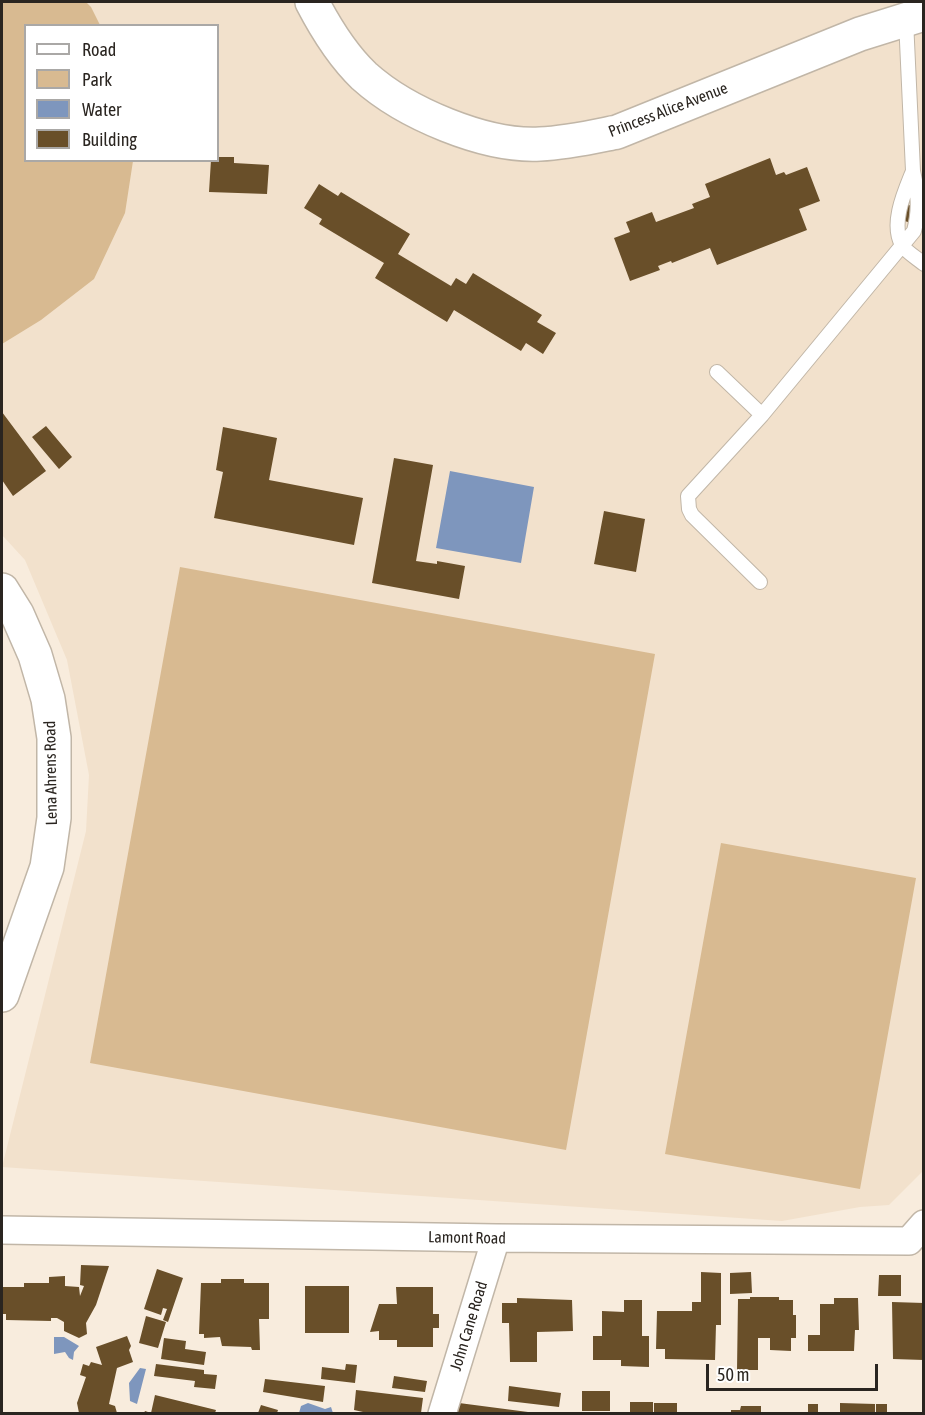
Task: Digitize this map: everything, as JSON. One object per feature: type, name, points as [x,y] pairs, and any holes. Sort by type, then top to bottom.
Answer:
[{"type":"street","name":"Princess Alice Avenue","points":[[312,2],[339,45],[364,76],[400,103],[436,121],[466,132],[499,141],[538,145],[617,132],[860,34],[915,16]]},
{"type":"street","name":"Lena Ahrens Road","points":[[2,590],[35,655],[48,699],[54,738],[54,818],[47,867],[3,986]]},
{"type":"street","name":"Lamont Road","points":[[2,1230],[496,1238],[919,1236]]},
{"type":"street","name":"John Cane Road","points":[[442,1413],[496,1238]]},
{"type":"lane","points":[[760,582],[692,514],[688,496],[762,415],[914,231],[918,216],[918,193],[913,171],[915,16]]},
{"type":"lane","points":[[903,246],[924,264]]},
{"type":"lane","points":[[717,372],[762,415]]},
{"type":"shaded area","points":[[2,2],[923,2],[923,1171],[889,1205],[860,1207],[782,1221],[2,1167],[86,831],[89,775],[67,660],[25,560],[2,535]]},
{"type":"green space","points":[[2,2],[86,2],[100,24],[24,24],[24,162],[133,162],[125,213],[94,279],[41,320],[2,344]]},
{"type":"green space","points":[[180,567],[655,654],[566,1150],[90,1063]]},
{"type":"green space","points":[[721,843],[916,878],[860,1189],[665,1154]]},
{"type":"water","points":[[450,471],[534,487],[521,563],[436,548]]},
{"type":"water","points":[[54,1337],[64,1337],[79,1346],[74,1352],[73,1360],[65,1352],[54,1354]]},
{"type":"water","points":[[140,1368],[146,1369],[137,1404],[130,1401],[129,1383]]},
{"type":"water","points":[[308,1403],[325,1409],[331,1407],[333,1413],[299,1413],[301,1406]]},
{"type":"building","points":[[219,157],[234,157],[234,163],[269,165],[267,194],[209,192],[211,162],[219,162]]},
{"type":"building","points":[[770,158],[776,175],[784,172],[786,175],[807,167],[820,201],[799,209],[807,230],[717,265],[710,248],[658,266],[660,270],[630,281],[614,238],[630,232],[626,222],[652,212],[656,222],[694,208],[692,204],[710,197],[705,184]]},
{"type":"building","points":[[319,184],[338,196],[341,192],[410,234],[398,254],[451,286],[456,278],[466,284],[473,273],[542,315],[537,322],[556,333],[543,354],[526,343],[521,351],[454,310],[447,322],[375,278],[384,263],[319,224],[322,219],[304,208]]},
{"type":"building","points":[[905,204],[912,206],[919,226],[902,220]]},
{"type":"building","points":[[2,412],[46,471],[13,496],[2,480]]},
{"type":"building","points":[[46,426],[72,457],[59,469],[32,437]]},
{"type":"building","points":[[223,427],[277,438],[269,480],[363,498],[354,545],[214,518],[223,472],[216,470]]},
{"type":"building","points":[[394,458],[433,465],[416,561],[437,564],[437,561],[465,566],[459,599],[372,583]]},
{"type":"building","points":[[604,511],[645,519],[636,572],[594,564]]},
{"type":"building","points":[[81,1265],[109,1266],[96,1305],[86,1323],[87,1334],[79,1338],[64,1331],[64,1322],[57,1318],[51,1318],[51,1321],[6,1320],[6,1314],[2,1314],[2,1287],[24,1287],[24,1283],[49,1283],[49,1277],[65,1276],[65,1286],[79,1287],[80,1296],[84,1286],[80,1285]]},
{"type":"building","points":[[157,1269],[183,1278],[168,1322],[163,1320],[167,1309],[163,1308],[161,1315],[144,1309]]},
{"type":"building","points":[[701,1272],[721,1273],[721,1325],[716,1325],[715,1360],[665,1359],[665,1349],[656,1349],[657,1311],[692,1311],[692,1302],[701,1302]]},
{"type":"building","points":[[751,1272],[752,1293],[730,1294],[730,1273]]},
{"type":"building","points":[[879,1275],[901,1275],[901,1296],[878,1296]]},
{"type":"building","points":[[221,1279],[244,1279],[244,1283],[269,1283],[269,1319],[259,1319],[260,1350],[252,1350],[251,1347],[222,1346],[220,1337],[204,1338],[204,1334],[199,1334],[201,1283],[221,1283]]},
{"type":"building","points":[[305,1286],[349,1286],[349,1333],[305,1333]]},
{"type":"building","points":[[396,1287],[433,1287],[433,1314],[439,1314],[439,1328],[433,1328],[433,1347],[397,1347],[397,1340],[379,1340],[379,1331],[370,1332],[379,1304],[397,1304]]},
{"type":"building","points":[[750,1297],[779,1297],[779,1300],[793,1300],[793,1315],[796,1315],[796,1338],[791,1338],[791,1351],[770,1350],[770,1338],[758,1338],[758,1370],[737,1370],[738,1299],[750,1299]]},
{"type":"building","points":[[517,1298],[572,1300],[573,1331],[537,1332],[537,1362],[510,1362],[509,1323],[502,1323],[502,1303],[517,1303]]},
{"type":"building","points":[[834,1298],[858,1298],[859,1330],[855,1330],[854,1351],[808,1351],[808,1335],[820,1335],[820,1304],[834,1304]]},
{"type":"building","points":[[624,1300],[642,1300],[642,1336],[649,1336],[649,1367],[621,1366],[621,1360],[593,1360],[593,1336],[602,1336],[602,1311],[624,1312]]},
{"type":"building","points":[[892,1302],[924,1303],[924,1360],[893,1359]]},
{"type":"building","points":[[146,1316],[166,1322],[158,1348],[139,1343]]},
{"type":"building","points":[[127,1336],[133,1362],[117,1368],[109,1404],[115,1406],[117,1413],[79,1413],[77,1403],[86,1377],[80,1375],[83,1364],[89,1366],[91,1362],[102,1365],[96,1347]]},
{"type":"building","points":[[164,1338],[186,1341],[185,1349],[206,1352],[204,1365],[161,1359]]},
{"type":"building","points":[[156,1364],[204,1370],[204,1374],[217,1375],[215,1389],[194,1387],[195,1381],[154,1376]]},
{"type":"building","points":[[346,1364],[357,1365],[355,1383],[321,1379],[322,1367],[345,1370]]},
{"type":"building","points":[[394,1376],[427,1381],[425,1392],[392,1388]]},
{"type":"building","points":[[265,1379],[325,1386],[323,1402],[263,1392]]},
{"type":"building","points":[[509,1386],[561,1393],[559,1407],[508,1401]]},
{"type":"building","points":[[356,1390],[423,1398],[421,1413],[363,1413],[354,1410]]},
{"type":"building","points":[[582,1391],[610,1391],[610,1411],[582,1411]]},
{"type":"building","points":[[155,1395],[216,1410],[215,1413],[151,1413]]},
{"type":"building","points":[[630,1402],[653,1402],[653,1413],[630,1413]]},
{"type":"building","points":[[459,1403],[528,1412],[528,1413],[456,1413]]},
{"type":"building","points":[[654,1403],[677,1403],[677,1413],[654,1413]]},
{"type":"building","points":[[840,1403],[875,1404],[875,1413],[840,1413]]},
{"type":"building","points":[[808,1404],[818,1404],[818,1413],[808,1413]]},
{"type":"building","points":[[876,1404],[887,1404],[887,1413],[876,1413]]},
{"type":"building","points":[[261,1405],[278,1410],[277,1413],[258,1413]]},
{"type":"building","points":[[741,1406],[761,1406],[761,1413],[731,1413],[731,1410],[740,1410]]}]
